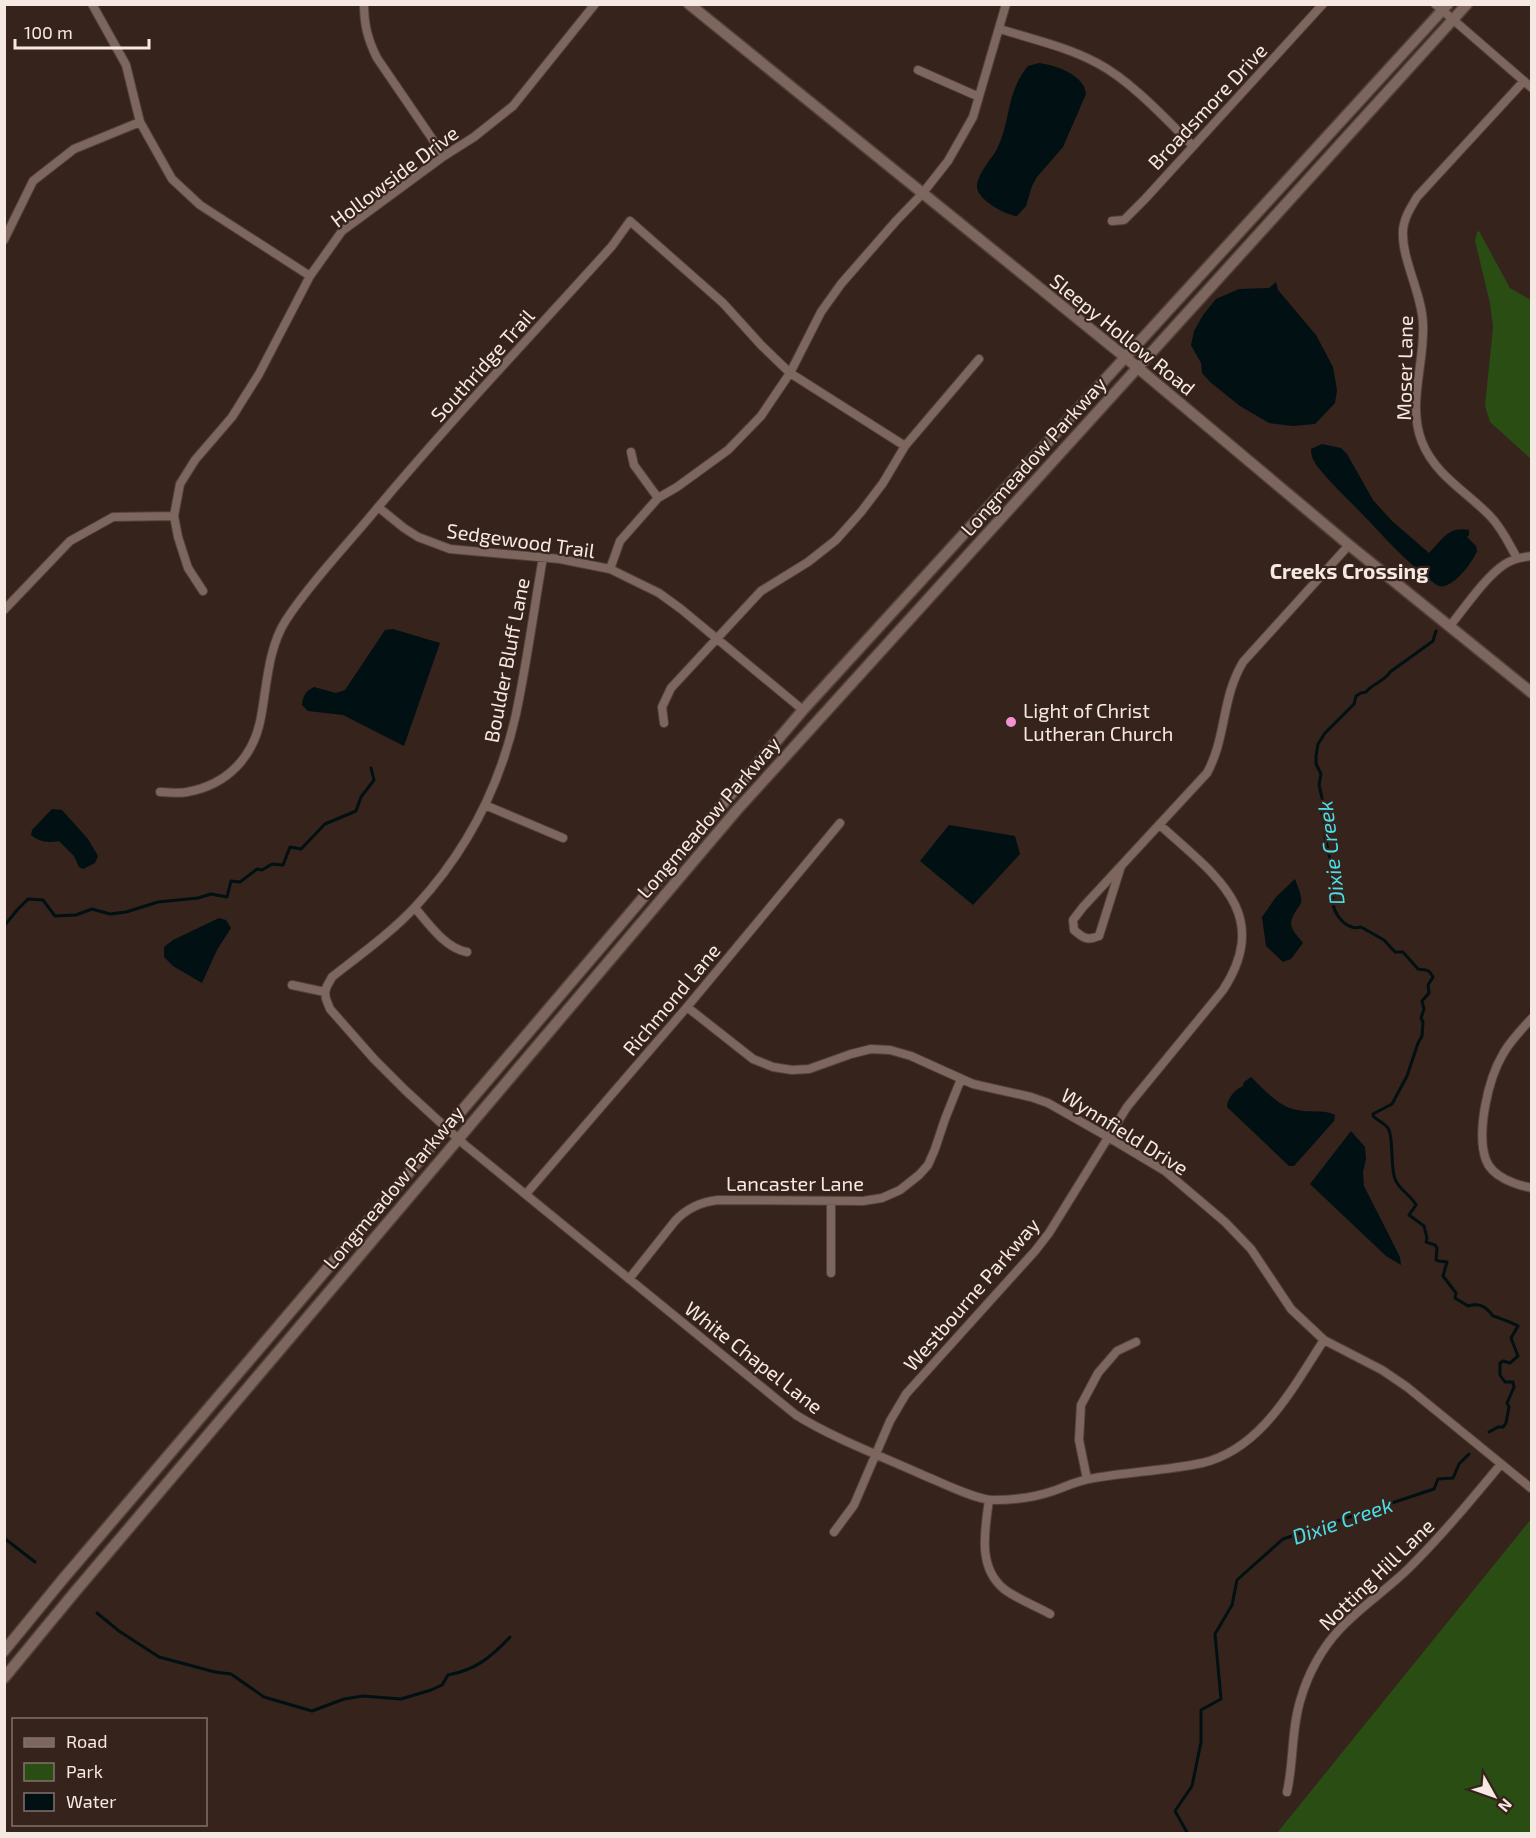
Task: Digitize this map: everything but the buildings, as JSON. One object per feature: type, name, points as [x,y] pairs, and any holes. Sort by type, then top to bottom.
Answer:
[{"type":"street","points":[[92,4],[126,65],[140,122],[172,179],[200,205],[310,276]]},
{"type":"street","points":[[364,4],[364,24],[377,58],[444,156]]},
{"type":"street","name":"Hollowside Drive","points":[[174,516],[180,484],[195,459],[232,417],[260,374],[310,276],[342,231],[444,156],[474,137],[513,106],[595,4]]},
{"type":"street","name":"Sleepy Hollow Road","points":[[689,4],[1125,357],[1349,545],[1532,693]]},
{"type":"street","points":[[610,569],[620,541],[658,498],[728,450],[751,428],[790,373],[821,312],[841,284],[922,194],[948,161],[973,117],[977,96],[1006,4]]},
{"type":"street","name":"Broadsmore Drive","points":[[1112,221],[1124,220],[1323,4]]},
{"type":"street","name":"Longmeadow Parkway","points":[[4,1678],[743,803],[1467,4]]},
{"type":"street","points":[[1442,7],[1453,20],[1532,88]]},
{"type":"street","name":"Longmeadow Parkway","points":[[4,1651],[803,710],[1442,7]]},
{"type":"street","points":[[1000,29],[1097,63],[1153,107],[1192,145]]},
{"type":"street","points":[[918,70],[977,96]]},
{"type":"street","name":"Moser Lane","points":[[1517,558],[1491,516],[1440,471],[1422,442],[1416,405],[1423,340],[1422,307],[1407,256],[1403,231],[1408,211],[1417,197],[1523,82]]},
{"type":"street","points":[[4,240],[33,182],[74,148],[140,122]]},
{"type":"street","name":"Southridge Trail","points":[[160,792],[195,790],[212,785],[235,771],[251,748],[261,720],[273,651],[285,622],[378,507],[612,246],[630,221],[723,303],[790,373],[905,446]]},
{"type":"street","points":[[664,723],[662,707],[671,688],[761,591],[808,562],[836,540],[883,483],[905,446],[979,359]]},
{"type":"street","points":[[631,452],[634,465],[658,498]]},
{"type":"street","name":"Sedgewood Trail","points":[[378,507],[404,528],[432,544],[463,552],[543,556],[610,569],[659,593],[681,609],[803,710]]},
{"type":"street","points":[[4,610],[70,542],[112,517],[174,516],[188,568],[203,591]]},
{"type":"street","points":[[1121,866],[1099,936],[1091,939],[1082,937],[1074,930],[1073,920],[1121,866],[1207,773],[1214,761],[1220,742],[1228,696],[1235,675],[1243,662],[1349,545]]},
{"type":"street","name":"Boulder Bluff Lane","points":[[325,992],[333,977],[415,908],[456,855],[485,805],[505,753],[516,715],[543,556]]},
{"type":"street","points":[[1449,627],[1504,565],[1517,558],[1532,556]]},
{"type":"street","points":[[485,805],[562,838]]},
{"type":"street","name":"Richmond Lane","points":[[526,1194],[840,824]]},
{"type":"street","name":"Westbourne Parkway","points":[[834,1532],[854,1505],[890,1421],[906,1394],[1035,1251],[1049,1233],[1126,1107],[1233,975],[1241,948],[1241,924],[1235,902],[1219,880],[1160,825]]},
{"type":"street","points":[[415,908],[445,941],[467,952]]},
{"type":"street","points":[[292,985],[325,992]]},
{"type":"street","name":"White Chapel Lane","points":[[325,992],[330,1009],[374,1059],[458,1139],[796,1415],[812,1425],[951,1487],[989,1500],[1032,1497],[1087,1479],[1168,1469],[1204,1462],[1222,1455],[1257,1432],[1279,1407],[1324,1340]]},
{"type":"street","name":"Wynnfield Drive","points":[[687,1007],[753,1059],[773,1067],[792,1070],[809,1068],[871,1049],[890,1050],[911,1056],[973,1084],[1048,1103],[1108,1137],[1165,1172],[1225,1222],[1251,1249],[1291,1309],[1324,1340],[1382,1370],[1407,1387],[1532,1489]]},
{"type":"street","points":[[1532,1018],[1502,1054],[1490,1088],[1483,1118],[1486,1162],[1500,1177],[1520,1186],[1532,1188]]},
{"type":"street","name":"Lancaster Lane","points":[[628,1279],[683,1212],[706,1201],[863,1201],[882,1198],[900,1190],[928,1165],[961,1079]]},
{"type":"street","points":[[831,1201],[831,1273]]},
{"type":"street","points":[[1087,1479],[1080,1440],[1081,1406],[1098,1373],[1117,1352],[1136,1342]]},
{"type":"street","name":"Notting Hill Lane","points":[[1287,1792],[1292,1773],[1293,1741],[1301,1696],[1325,1648],[1339,1630],[1409,1567],[1455,1520],[1501,1464]]},
{"type":"street","points":[[989,1500],[984,1553],[992,1574],[1005,1590],[1050,1614]]},
{"type":"green space","points":[[1479,231],[1510,288],[1531,300],[1531,459],[1490,422],[1485,406],[1493,327],[1490,303],[1475,241]]},
{"type":"green space","points":[[1531,1519],[1531,1833],[1277,1833]]},
{"type":"water","points":[[1039,63],[1069,72],[1084,86],[1086,94],[1063,147],[1037,177],[1026,206],[1017,216],[999,210],[987,202],[977,187],[982,172],[997,149],[1005,128],[1012,96],[1021,76],[1028,66]]},
{"type":"water","points":[[1276,282],[1278,290],[1316,335],[1333,367],[1337,390],[1335,403],[1315,424],[1293,426],[1269,423],[1240,406],[1202,373],[1201,363],[1191,345],[1194,331],[1216,299],[1239,289],[1269,288]]},
{"type":"water","points":[[1322,444],[1341,448],[1347,454],[1373,500],[1392,521],[1429,553],[1451,532],[1469,530],[1467,537],[1476,546],[1477,551],[1456,580],[1439,586],[1393,547],[1317,466],[1312,458],[1311,449]]},
{"type":"water","points":[[393,629],[440,643],[404,746],[343,715],[308,711],[302,705],[305,694],[314,687],[336,693],[345,690],[385,630]]},
{"type":"water","points":[[52,809],[62,810],[88,839],[98,856],[95,863],[83,869],[59,841],[44,841],[31,835],[32,830]]},
{"type":"water","points":[[949,825],[1015,836],[1020,854],[973,905],[920,861]]},
{"type":"water","points":[[1295,879],[1301,902],[1291,923],[1295,934],[1303,943],[1291,959],[1283,962],[1266,946],[1262,917],[1276,897]]},
{"type":"water","points":[[219,918],[226,920],[231,928],[217,950],[202,983],[173,966],[164,957],[164,947],[173,940]]},
{"type":"water","points":[[1251,1077],[1272,1097],[1290,1108],[1335,1115],[1334,1121],[1294,1166],[1289,1166],[1227,1107],[1232,1094]]},
{"type":"water","points":[[1351,1131],[1365,1147],[1364,1186],[1400,1257],[1401,1265],[1386,1256],[1310,1184]]},
{"type":"waterway","name":"Dixie Creek","points":[[1436,631],[1433,641],[1366,692],[1356,696],[1354,704],[1325,733],[1318,744],[1316,764],[1321,774],[1319,785],[1323,802],[1322,814],[1326,827],[1325,836],[1331,864],[1332,886],[1335,890],[1333,903],[1338,916],[1348,926],[1361,927],[1384,940],[1395,952],[1403,952],[1418,969],[1428,971],[1433,977],[1428,985],[1429,993],[1422,1001],[1424,1009],[1421,1018],[1422,1036],[1407,1076],[1392,1104],[1373,1116],[1390,1132],[1395,1179],[1416,1205],[1409,1215],[1424,1226],[1426,1242],[1437,1248],[1436,1260],[1447,1262],[1443,1276],[1456,1293],[1455,1298],[1468,1306],[1482,1306],[1493,1316],[1518,1326],[1511,1338],[1518,1356],[1510,1363],[1503,1361],[1500,1363],[1500,1375],[1505,1382],[1513,1382],[1514,1387],[1507,1403],[1509,1407],[1506,1423],[1503,1427],[1489,1432]]},
{"type":"waterway","points":[[4,926],[28,899],[43,900],[55,916],[76,915],[92,909],[110,914],[126,912],[158,902],[198,898],[211,894],[227,897],[231,881],[240,882],[257,869],[262,870],[272,864],[283,865],[290,847],[301,849],[325,824],[356,811],[361,797],[374,780],[371,768]]},
{"type":"waterway","name":"Dixie Creek","points":[[1188,1834],[1175,1811],[1192,1786],[1201,1742],[1201,1710],[1221,1699],[1215,1634],[1232,1605],[1237,1580],[1283,1539],[1434,1489],[1438,1479],[1453,1478],[1459,1464],[1469,1454]]},
{"type":"waterway","points":[[4,1538],[35,1562]]},
{"type":"waterway","points":[[97,1613],[119,1631],[159,1657],[231,1674],[264,1697],[312,1711],[344,1699],[363,1696],[401,1699],[431,1690],[442,1685],[448,1675],[467,1670],[482,1662],[510,1637]]},
{"type":"place","name":"Light of Christ Lutheran Church","points":[[1011,722]]},
{"type":"district","name":"Creeks Crossing","points":[[1349,570]]}]
